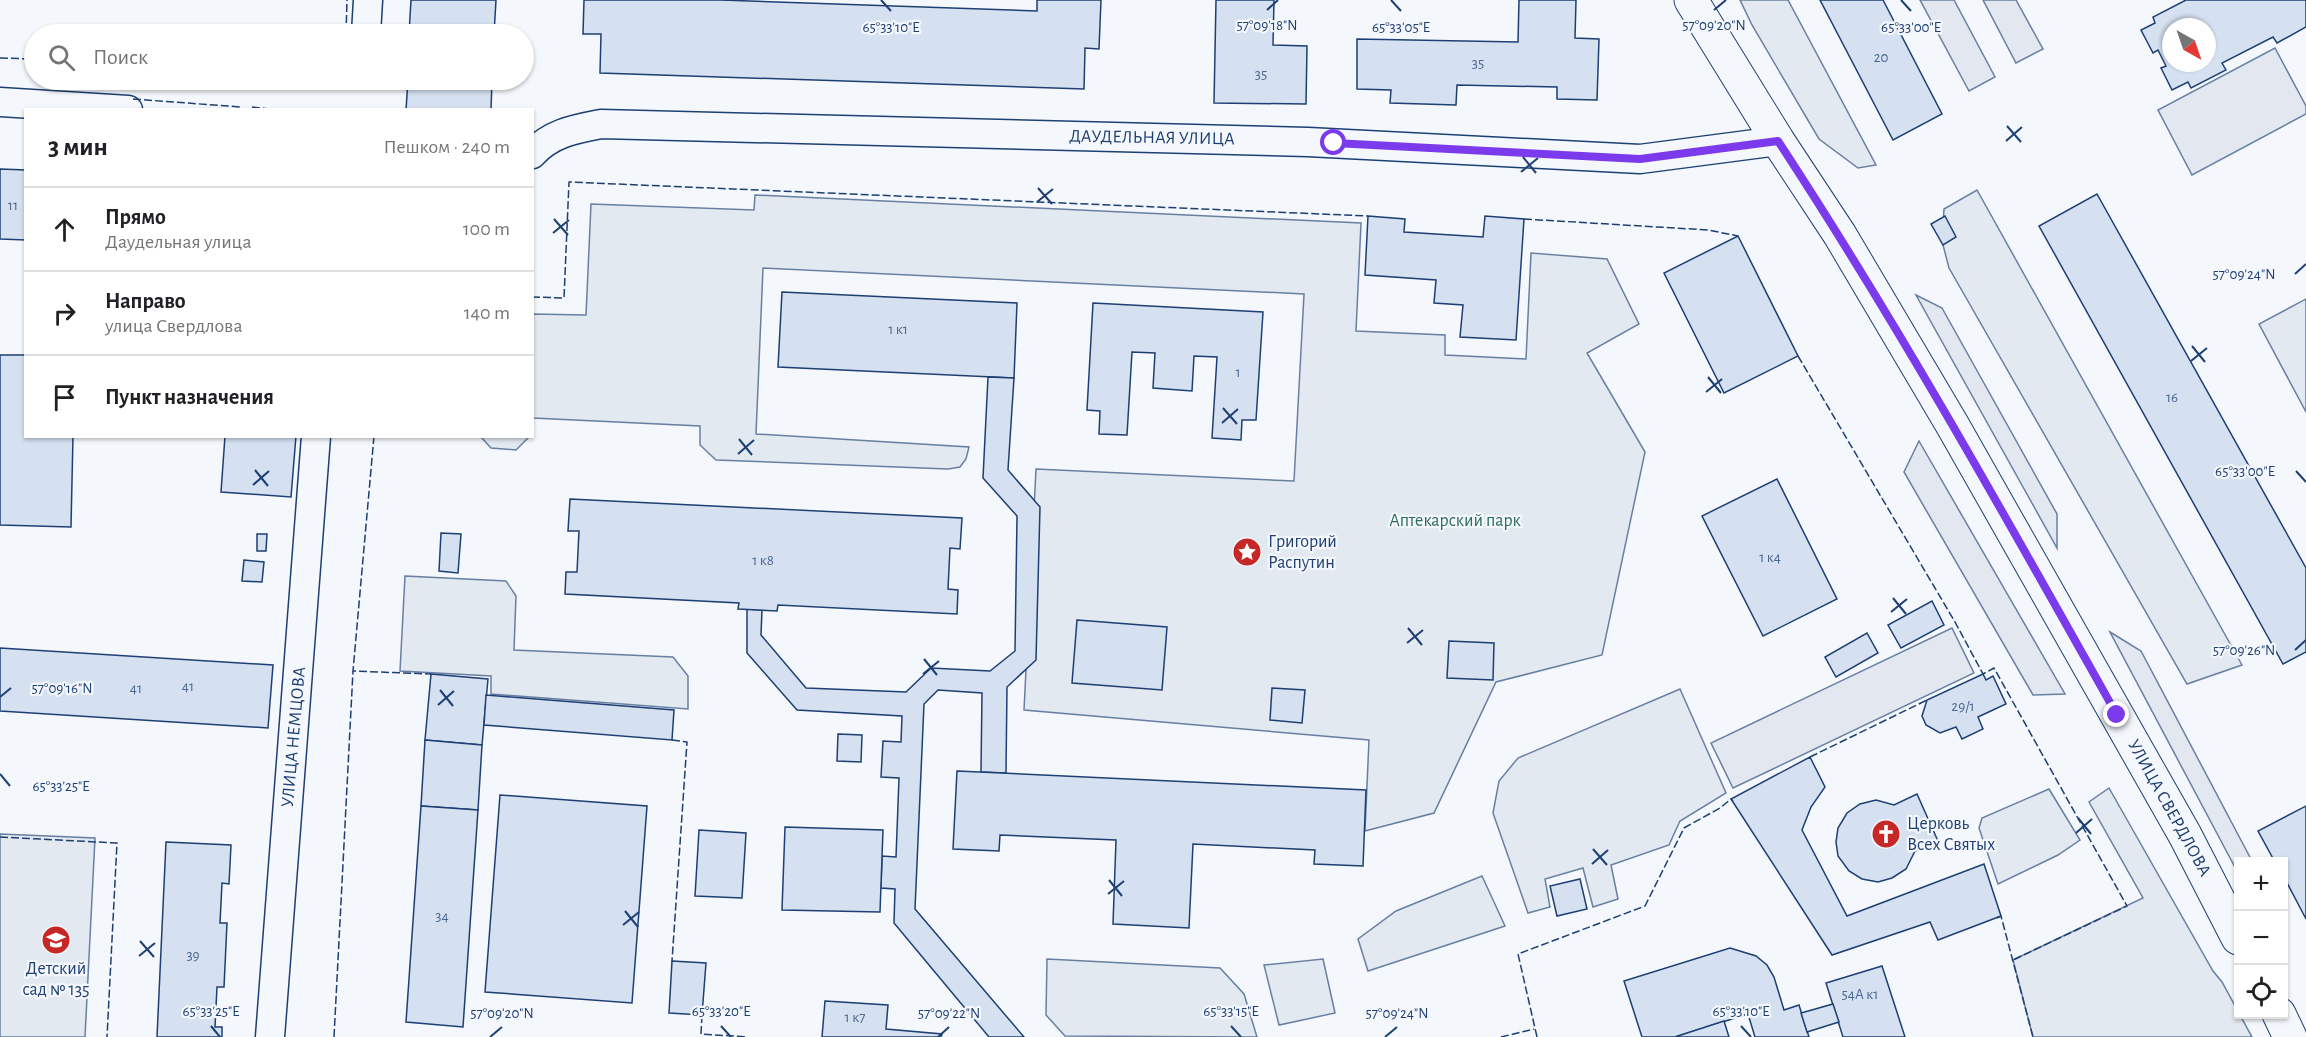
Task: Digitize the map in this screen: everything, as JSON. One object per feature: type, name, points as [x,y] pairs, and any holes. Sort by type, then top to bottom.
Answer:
[{"type":"street","points":[[367,24],[368,0]]},
{"type":"street","name":"УЛИЦА СВЕРДЛОВА","points":[[1691,0],[1840,236],[1953,426],[2185,835],[2234,930]]},
{"type":"street","points":[[0,102],[96,108]]},
{"type":"street","name":"ДАУДЕЛЬНАЯ УЛИЦА","points":[[534,152],[542,144],[568,130],[601,124],[1308,142],[1640,159],[1778,141]]},
{"type":"street","name":"УЛИЦА НЕМЦОВА","points":[[270,1037],[316,438]]},
{"type":"street","points":[[2281,1019],[2290,1037]]},
{"type":"green space","points":[[1740,0],[1788,0],[1876,165],[1858,168],[1819,139],[1752,25]]},
{"type":"green space","points":[[1977,190],[2242,665],[2187,684],[1949,268],[1942,241],[1944,209]]},
{"type":"green space","name":"Аптекарский парк","points":[[755,195],[1361,223],[1356,331],[1445,335],[1445,355],[1526,359],[1531,253],[1607,259],[1639,324],[1587,353],[1645,452],[1602,655],[1496,682],[1434,813],[1365,831],[1369,740],[1024,710],[1036,469],[1294,481],[1304,294],[763,268],[756,434],[969,447],[966,459],[960,467],[948,469],[716,460],[700,445],[700,426],[534,418],[534,314],[586,315],[591,204],[754,210]]},
{"type":"green space","points":[[2306,299],[2306,412],[2259,324]]},
{"type":"green space","points":[[482,438],[528,438],[516,450],[491,448]]},
{"type":"green space","points":[[405,576],[506,581],[516,596],[514,650],[673,657],[688,676],[688,709],[491,694],[491,676],[400,671]]},
{"type":"green space","points":[[1680,689],[1726,793],[1680,821],[1669,845],[1611,865],[1618,899],[1593,907],[1583,868],[1545,879],[1550,907],[1528,913],[1493,813],[1499,781],[1518,758]]},
{"type":"green space","points":[[2109,788],[2234,1004],[2234,1019],[2242,1019],[2252,1037],[2033,1037],[2013,960],[2143,898],[2089,802]]},
{"type":"green space","points":[[2049,789],[2080,840],[2058,855],[1998,884],[1979,828],[1982,818]]},
{"type":"green space","name":"Детский сад № 135","points":[[0,834],[95,838],[85,1037],[0,1037]]},
{"type":"green space","points":[[1482,876],[1505,926],[1368,971],[1358,939],[1396,911]]},
{"type":"green space","points":[[1047,959],[1220,968],[1244,994],[1257,1037],[1065,1036],[1046,1015]]},
{"type":"green space","points":[[1323,959],[1335,1013],[1279,1025],[1264,965]]},
{"type":"shaded area","points":[[1920,0],[1954,0],[1995,77],[1969,91]]},
{"type":"shaded area","points":[[1983,0],[2016,0],[2043,49],[2016,63]]},
{"type":"shaded area","points":[[2275,48],[2306,106],[2306,114],[2192,175],[2158,110]]},
{"type":"shaded area","points":[[1916,295],[1942,308],[2057,514],[2057,548]]},
{"type":"shaded area","points":[[1919,441],[2065,694],[2033,695],[1904,472]]},
{"type":"shaded area","points":[[1952,628],[1974,673],[1733,788],[1711,743]]},
{"type":"shaded area","points":[[2110,632],[2141,651],[2250,857],[2234,857],[2234,865]]},
{"type":"building","points":[[411,0],[496,0],[495,24],[410,24]]},
{"type":"building","points":[[584,0],[721,0],[1037,11],[1037,0],[1101,0],[1099,49],[1085,48],[1084,89],[600,73],[601,34],[583,34]]},
{"type":"building","points":[[1216,0],[1274,0],[1273,45],[1307,46],[1306,104],[1214,103]]},
{"type":"building","points":[[1519,0],[1576,0],[1575,38],[1599,39],[1597,100],[1557,99],[1557,87],[1457,85],[1456,105],[1390,103],[1391,90],[1357,89],[1357,39],[1518,42]]},
{"type":"building","points":[[1820,0],[1883,0],[1942,114],[1893,140]]},
{"type":"building","points":[[2186,0],[2306,0],[2306,27],[2277,43],[2273,37],[2222,63],[2226,70],[2191,88],[2188,82],[2172,90],[2163,72],[2216,72],[2216,18],[2162,18],[2162,58],[2158,50],[2153,53],[2141,30],[2155,23],[2153,17]]},
{"type":"building","points":[[407,90],[492,90],[491,108],[406,108]]},
{"type":"building","points":[[0,169],[24,170],[24,240],[0,239]]},
{"type":"building","points":[[2097,194],[2306,568],[2306,652],[2283,664],[2039,226]]},
{"type":"building","points":[[1368,216],[1405,219],[1404,232],[1483,237],[1485,216],[1524,219],[1516,340],[1460,337],[1463,305],[1434,303],[1436,280],[1365,275]]},
{"type":"building","points":[[1945,216],[1956,237],[1943,245],[1931,224]]},
{"type":"building","points":[[1738,236],[1798,356],[1724,393],[1664,273]]},
{"type":"building","points":[[782,292],[1017,303],[1014,378],[778,367]]},
{"type":"building","points":[[1093,303],[1263,312],[1256,420],[1242,420],[1241,440],[1212,438],[1217,357],[1194,356],[1192,391],[1153,388],[1155,353],[1132,352],[1127,435],[1099,434],[1100,411],[1087,410]]},
{"type":"building","points":[[0,355],[24,355],[24,438],[73,438],[71,527],[0,525]]},
{"type":"building","points":[[988,377],[1014,378],[1008,470],[1040,507],[1036,660],[1007,687],[1006,773],[981,772],[982,693],[938,690],[924,704],[915,909],[1024,1037],[989,1037],[894,923],[895,889],[881,888],[882,856],[896,857],[899,778],[881,777],[883,741],[901,742],[902,716],[797,710],[747,653],[747,609],[762,610],[761,635],[806,688],[906,692],[931,668],[990,671],[1015,651],[1017,516],[983,478]]},
{"type":"building","points":[[225,438],[296,438],[291,497],[221,492]]},
{"type":"building","points":[[1777,479],[1837,599],[1763,636],[1702,516]]},
{"type":"building","points":[[570,499],[962,518],[960,549],[950,548],[948,589],[958,590],[957,614],[778,605],[777,611],[738,609],[739,603],[565,594],[566,572],[577,572],[579,531],[568,531]]},
{"type":"building","points":[[441,533],[461,534],[458,573],[439,571]]},
{"type":"building","points":[[257,534],[267,534],[266,551],[257,551]]},
{"type":"building","points":[[244,560],[264,562],[262,582],[242,581]]},
{"type":"building","points":[[1932,601],[1944,625],[1901,648],[1888,625]]},
{"type":"building","points":[[1077,620],[1167,627],[1162,690],[1072,683]]},
{"type":"building","points":[[1867,633],[1878,653],[1836,677],[1825,657]]},
{"type":"building","points":[[1449,641],[1494,643],[1493,680],[1447,678]]},
{"type":"building","points":[[0,648],[273,665],[268,728],[0,711]]},
{"type":"building","points":[[431,674],[488,679],[482,745],[425,740]]},
{"type":"building","points":[[1983,674],[1986,680],[1993,676],[2006,704],[1978,717],[1983,729],[1962,739],[1956,727],[1940,733],[1926,725],[1922,716],[1927,700]]},
{"type":"building","points":[[1272,688],[1305,690],[1302,723],[1270,720]]},
{"type":"building","points":[[486,695],[674,710],[672,740],[484,725]]},
{"type":"building","points":[[838,734],[862,735],[861,762],[837,761]]},
{"type":"building","points":[[425,740],[482,745],[478,810],[421,806]]},
{"type":"building","points":[[1810,757],[1825,787],[1811,807],[1802,830],[1847,916],[1984,864],[2001,916],[1938,940],[1930,922],[1832,955],[1731,799]]},
{"type":"building","points":[[957,771],[1366,790],[1363,866],[1314,864],[1315,850],[1193,844],[1189,928],[1113,924],[1116,840],[1000,835],[999,851],[953,849]]},
{"type":"building","name":"Церковь Всех Святых","points":[[1917,794],[1938,841],[1915,851],[1906,869],[1892,878],[1878,882],[1862,879],[1849,871],[1838,856],[1836,842],[1838,828],[1847,813],[1860,804],[1876,800],[1894,805]]},
{"type":"building","points":[[500,795],[647,806],[632,1003],[485,992]]},
{"type":"building","points":[[421,806],[478,810],[463,1027],[406,1022]]},
{"type":"building","points":[[2306,806],[2306,919],[2288,885],[2288,857],[2272,857],[2258,831]]},
{"type":"building","points":[[785,827],[883,830],[880,912],[782,910]]},
{"type":"building","points":[[699,830],[746,833],[742,898],[695,896]]},
{"type":"building","points":[[166,842],[231,845],[229,884],[222,883],[220,923],[227,923],[224,987],[217,987],[215,1027],[222,1027],[222,1037],[157,1037]]},
{"type":"building","points":[[1580,879],[1587,909],[1557,916],[1550,886]]},
{"type":"building","points":[[1730,948],[1756,956],[1767,965],[1774,977],[1784,1010],[1799,1005],[1809,1037],[1755,1037],[1748,1014],[1675,1037],[1642,1037],[1624,981]]},
{"type":"building","points":[[672,961],[706,963],[702,1015],[669,1013]]},
{"type":"building","points":[[1882,966],[1905,1037],[1843,1037],[1826,983]]},
{"type":"building","points":[[825,1001],[888,1005],[886,1029],[942,1034],[941,1037],[822,1037]]},
{"type":"building","points":[[1833,1004],[1839,1022],[1807,1032],[1801,1013]]},
{"type":"building","points":[[1724,1021],[1729,1037],[1675,1037]]},
{"type":"fence","points":[[346,24],[347,0]]},
{"type":"fence","points":[[0,58],[24,59]]},
{"type":"fence","points":[[133,99],[241,107]]},
{"type":"fence","points":[[252,107],[261,108]]},
{"type":"fence","points":[[534,297],[564,298],[569,182],[1368,216]]},
{"type":"fence","points":[[1524,219],[1708,230],[1738,236]]},
{"type":"fence","points":[[1798,356],[1955,622],[1983,674],[1994,668],[2127,906],[2013,960]]},
{"type":"fence","points":[[374,438],[353,671],[431,674]]},
{"type":"fence","points":[[334,1037],[353,671]]},
{"type":"fence","points":[[1810,757],[1927,700]]},
{"type":"fence","points":[[672,740],[687,742],[672,961]]},
{"type":"fence","points":[[1537,1037],[1518,954],[1645,906],[1684,828],[1720,808],[1731,799],[1733,801]]},
{"type":"fence","points":[[0,837],[117,843],[107,1037]]},
{"type":"fence","points":[[1997,918],[2001,916],[2033,1037]]},
{"type":"fence","points":[[702,1015],[701,1034],[748,1037]]},
{"type":"fence","points":[[1501,1037],[1534,1029]]},
{"type":"place","name":"Григорий Распутин","points":[[1247,552]]},
{"type":"place","name":"Церковь Всех Святых","points":[[1886,834]]},
{"type":"place","name":"Детский сад № 135","points":[[56,940]]},
{"type":"route","points":[[1334,143],[1640,159],[1778,141],[1840,236],[1953,426],[2117,715]]}]
